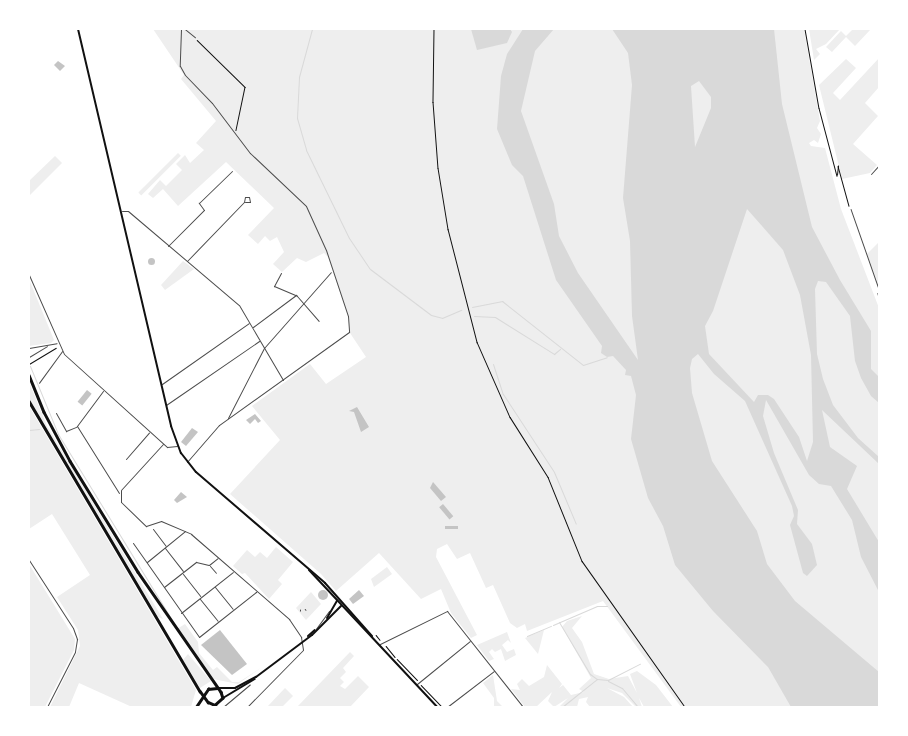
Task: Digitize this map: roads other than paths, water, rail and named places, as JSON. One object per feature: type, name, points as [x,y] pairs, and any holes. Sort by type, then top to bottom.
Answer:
[{"type":"main road","points":[[78,29],[166,405],[178,446],[187,462],[342,601],[380,645],[418,684],[436,707]]},
{"type":"main road","points":[[29,375],[44,412],[75,469],[147,586],[223,698]]},
{"type":"main road","points":[[29,401],[203,696],[210,704],[215,706],[223,698],[250,684],[256,677]]},
{"type":"main road","points":[[304,565],[372,636]]},
{"type":"main road","points":[[337,601],[342,601]]},
{"type":"main road","points":[[327,618],[329,611],[337,601]]},
{"type":"main road","points":[[196,707],[210,688],[235,688],[256,677],[316,629],[341,605],[342,601]]},
{"type":"street","points":[[181,29],[182,70],[218,110],[237,138],[306,206],[326,250],[331,272],[348,316],[349,332],[228,419],[187,462]]},
{"type":"street","points":[[871,174],[879,165]]},
{"type":"street","points":[[168,246],[204,210],[199,203],[232,171]]},
{"type":"street","points":[[186,262],[244,202]]},
{"type":"street","points":[[121,211],[128,211],[186,262],[236,302],[283,380]]},
{"type":"street","points":[[228,419],[264,348],[331,272]]},
{"type":"street","points":[[281,273],[273,285],[282,292],[296,295],[319,321]]},
{"type":"street","points":[[29,275],[62,351],[103,391],[163,444],[168,448],[178,446]]},
{"type":"street","points":[[252,327],[296,295]]},
{"type":"street","points":[[161,384],[250,323]]},
{"type":"street","points":[[166,405],[260,341]]},
{"type":"street","points":[[29,348],[57,343]]},
{"type":"street","points":[[29,357],[47,346]]},
{"type":"street","points":[[56,413],[67,431],[77,426],[79,420],[103,391]]},
{"type":"street","points":[[77,426],[120,492],[121,502],[146,526],[162,522],[186,531],[296,626],[304,649],[247,707]]},
{"type":"street","points":[[126,459],[149,432]]},
{"type":"street","points":[[120,492],[163,444]]},
{"type":"street","points":[[153,529],[218,622]]},
{"type":"street","points":[[147,562],[186,531]]},
{"type":"street","points":[[134,543],[199,637],[256,592]]},
{"type":"street","points":[[210,565],[218,558]]},
{"type":"street","points":[[29,560],[72,625],[77,639],[75,652],[47,707]]},
{"type":"street","points":[[164,587],[196,562],[210,565],[216,573]]},
{"type":"street","points":[[181,613],[234,571]]},
{"type":"street","points":[[214,587],[234,610]]},
{"type":"street","points":[[380,645],[447,611],[523,707]]},
{"type":"street","points":[[418,684],[471,641]]},
{"type":"street","points":[[447,707],[494,670]]},
{"type":"street","points":[[223,707],[250,684]]},
{"type":"lane","points":[[185,29],[194,37]]},
{"type":"lane","points":[[851,209],[879,289]]},
{"type":"lane","points":[[39,382],[62,351]]},
{"type":"lane","points":[[191,364],[194,368]]},
{"type":"lane","points":[[316,629],[329,611]]},
{"type":"waterway","points":[[312,29],[299,77],[297,118],[306,150],[349,238],[370,269],[431,315],[442,318],[461,310]]},
{"type":"waterway","points":[[472,307],[502,301],[583,365],[607,357]]},
{"type":"waterway","points":[[474,316],[495,317],[554,354],[560,349]]},
{"type":"waterway","points":[[493,364],[503,394],[554,472],[576,524]]},
{"type":"waterway","points":[[30,366],[58,434],[172,620]]},
{"type":"waterway","points":[[29,430],[39,429]]},
{"type":"waterway","points":[[553,625],[597,606],[607,606]]},
{"type":"waterway","points":[[559,622],[590,674],[597,679]]},
{"type":"waterway","points":[[527,636],[551,626]]},
{"type":"waterway","points":[[562,707],[597,679],[608,680],[640,664]]},
{"type":"waterway","points":[[608,681],[622,688],[638,707]]}]
